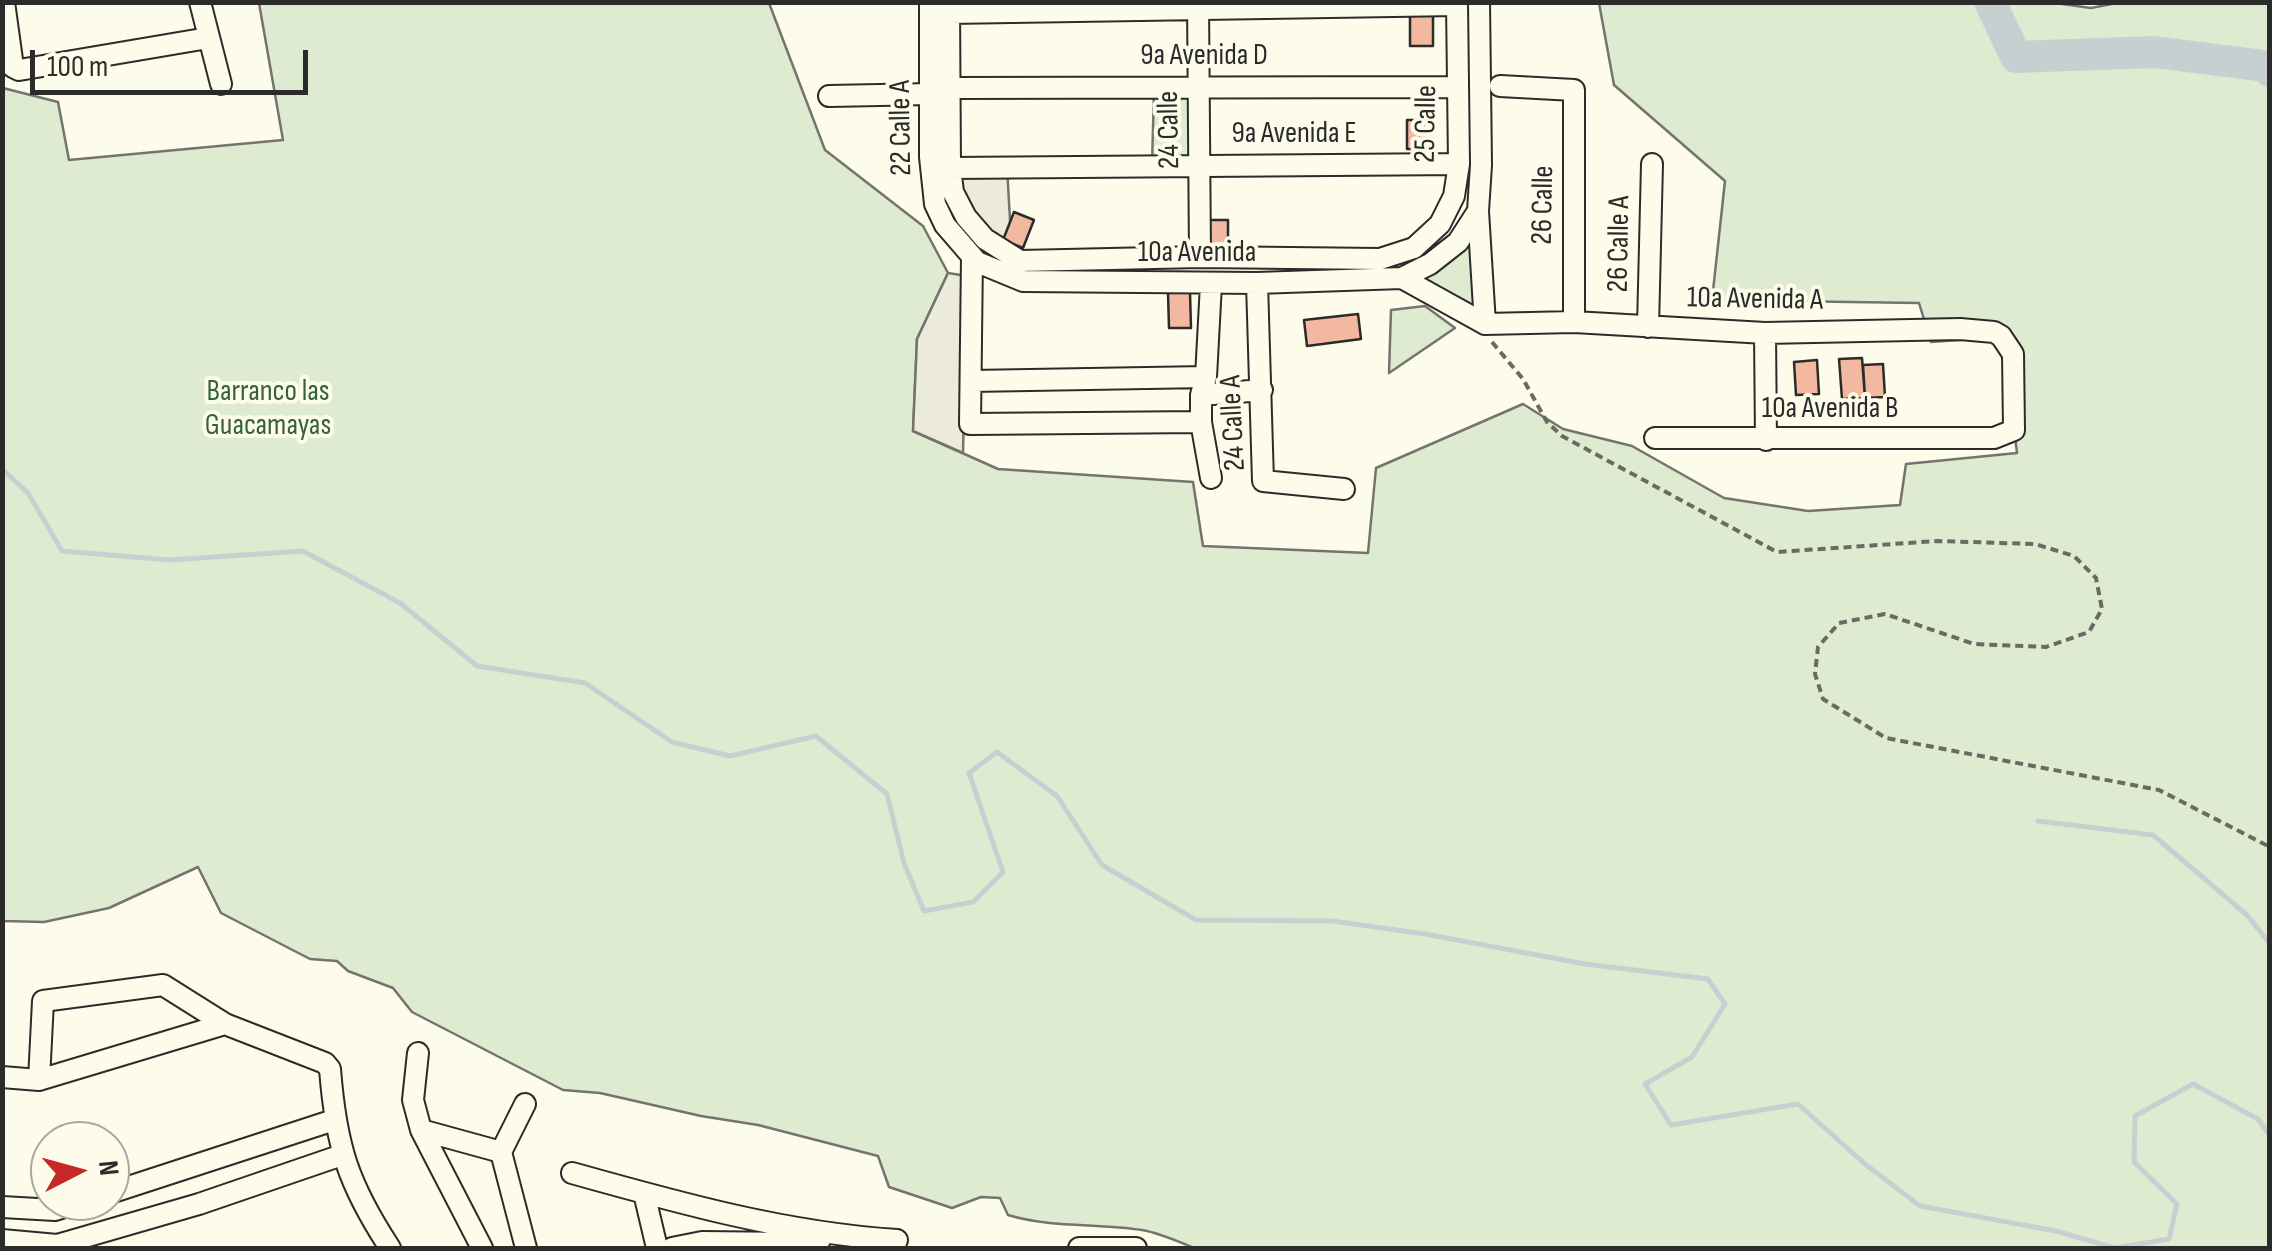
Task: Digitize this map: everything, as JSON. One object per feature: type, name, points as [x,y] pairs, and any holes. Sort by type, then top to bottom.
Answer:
[{"type":"street","points":[[4,2],[15,69],[208,38]]},
{"type":"street","points":[[200,2],[221,84]]},
{"type":"street","name":"22 Calle A","points":[[930,2],[953,192],[966,217]]},
{"type":"street","name":"25 Calle","points":[[1428,237],[1440,224],[1454,196],[1458,87],[1469,58],[1479,2]]},
{"type":"street","points":[[949,8],[1457,4]]},
{"type":"street","name":"25 Calle","points":[[1457,4],[1469,58],[1481,165],[1478,211],[1485,324]]},
{"type":"street","name":"24 Calle","points":[[1198,5],[1200,256]]},
{"type":"street","name":"22 Calle A","points":[[949,8],[930,157],[935,204],[966,249]]},
{"type":"street","name":"9a Avenida D","points":[[829,96],[1199,86],[1458,87]]},
{"type":"street","name":"26 Calle","points":[[1500,86],[1574,89],[1574,322]]},
{"type":"street","name":"9a Avenida E","points":[[950,168],[1458,164]]},
{"type":"street","name":"26 Calle A","points":[[1648,326],[1652,164]]},
{"type":"street","points":[[935,204],[953,192]]},
{"type":"street","name":"10a Avenida","points":[[966,249],[977,262],[1023,281],[1211,284],[1402,278],[1458,242],[1478,211]]},
{"type":"street","name":"10a Avenida","points":[[966,217],[985,240],[1020,261],[1200,256],[1380,259],[1414,248],[1428,237]]},
{"type":"street","points":[[966,249],[970,424],[1201,422]]},
{"type":"street","points":[[1402,278],[1485,324]]},
{"type":"street","name":"24 Calle A","points":[[1257,283],[1264,482],[1344,489]]},
{"type":"street","points":[[1211,284],[1201,422],[1211,478]]},
{"type":"street","name":"10a Avenida A","points":[[1485,324],[1574,322],[1765,333],[1960,329],[1994,332],[2013,354],[2016,422],[2014,430],[2005,435]]},
{"type":"street","points":[[1765,333],[1766,440]]},
{"type":"street","points":[[971,380],[1262,390]]},
{"type":"street","name":"10a Avenida B","points":[[1655,438],[2005,435]]},
{"type":"street","points":[[40,1080],[44,1000],[163,985],[225,1024],[326,1064],[330,1069],[334,1120],[342,1155],[362,1204],[390,1248]]},
{"type":"street","points":[[2,1077],[40,1080],[225,1024]]},
{"type":"street","points":[[418,1053],[413,1100],[421,1130],[482,1248]]},
{"type":"street","points":[[525,1104],[502,1152],[526,1248]]},
{"type":"street","points":[[130,1188],[334,1120]]},
{"type":"street","points":[[421,1130],[502,1152]]},
{"type":"street","points":[[2,1240],[58,1245],[199,1204],[342,1155]]},
{"type":"street","points":[[186,1171],[199,1204]]},
{"type":"street","points":[[572,1173],[831,1236],[897,1240]]},
{"type":"street","points":[[644,1193],[656,1248]]},
{"type":"street","points":[[2,1207],[30,1209]]},
{"type":"street","points":[[672,1248],[702,1242],[811,1242],[831,1236]]},
{"type":"street","points":[[1079,1248],[1136,1248]]},
{"type":"path","points":[[1485,324],[1492,342],[1523,379],[1547,422],[1562,436],[1777,552],[1936,541],[2035,544],[2074,556],[2096,578],[2102,609],[2088,632],[2046,646],[1974,644],[1885,614],[1839,623],[1818,647],[1814,674],[1823,699],[1886,738],[2159,790],[2270,847]]},
{"type":"green space","name":"Barranco las Guacamayas","points":[[2048,2],[2091,8],[2122,2],[2269,3],[2269,1248],[1194,1248],[1142,1230],[1041,1222],[1008,1215],[1000,1198],[981,1197],[952,1208],[889,1187],[878,1156],[758,1125],[600,1093],[563,1090],[412,1012],[393,988],[348,971],[337,961],[310,959],[221,913],[198,867],[109,908],[44,922],[3,921],[3,88],[58,102],[69,160],[283,140],[259,3],[769,3],[825,150],[923,226],[948,273],[917,339],[913,431],[998,469],[1193,482],[1203,546],[1368,553],[1376,468],[1523,404],[1563,429],[1632,446],[1724,498],[1808,511],[1900,505],[1906,464],[2017,453],[2003,337],[1931,342],[1919,303],[1712,300],[1725,181],[1614,85],[1599,3]]},
{"type":"green space","points":[[1200,89],[1203,159],[1152,165],[1154,91]]},
{"type":"green space","points":[[1472,233],[1477,313],[1417,276]]},
{"type":"green space","points":[[1425,306],[1455,328],[1389,373],[1391,310]]},
{"type":"shaded area","points":[[1007,167],[1012,255],[985,250],[970,239],[962,224],[955,168]]},
{"type":"shaded area","points":[[948,273],[967,276],[963,453],[913,431],[917,339]]},
{"type":"building","points":[[1410,10],[1433,10],[1433,46],[1410,46]]},
{"type":"building","points":[[1407,120],[1425,120],[1426,149],[1407,149]]},
{"type":"building","points":[[1014,212],[1034,220],[1023,248],[1003,240]]},
{"type":"building","points":[[1210,220],[1228,220],[1228,247],[1210,247]]},
{"type":"building","points":[[1190,292],[1191,328],[1169,328],[1168,293]]},
{"type":"building","points":[[1358,314],[1361,339],[1307,346],[1304,320]]},
{"type":"building","points":[[1862,358],[1865,398],[1842,399],[1839,359]]},
{"type":"building","points":[[1817,360],[1819,394],[1796,395],[1794,362]]},
{"type":"building","points":[[1883,364],[1885,397],[1865,398],[1863,365]]},
{"type":"waterway","points":[[1990,2],[2016,57],[2154,52],[2265,66],[2270,71]]},
{"type":"waterway","points":[[2,469],[28,493],[62,551],[170,560],[303,551],[400,603],[477,666],[585,683],[672,742],[730,756],[816,736],[887,794],[904,863],[924,911],[973,902],[1003,872],[969,773],[997,752],[1057,796],[1102,865],[1196,920],[1332,921],[1585,964],[1708,979],[1725,1004],[1692,1057],[1645,1084],[1671,1125],[1798,1104],[1865,1164],[1920,1206],[2056,1231],[2115,1248],[2169,1239],[2177,1204],[2134,1162],[2135,1116],[2193,1084],[2258,1119],[2270,1136]]},
{"type":"waterway","points":[[2038,821],[2153,835],[2247,915],[2270,944]]}]
